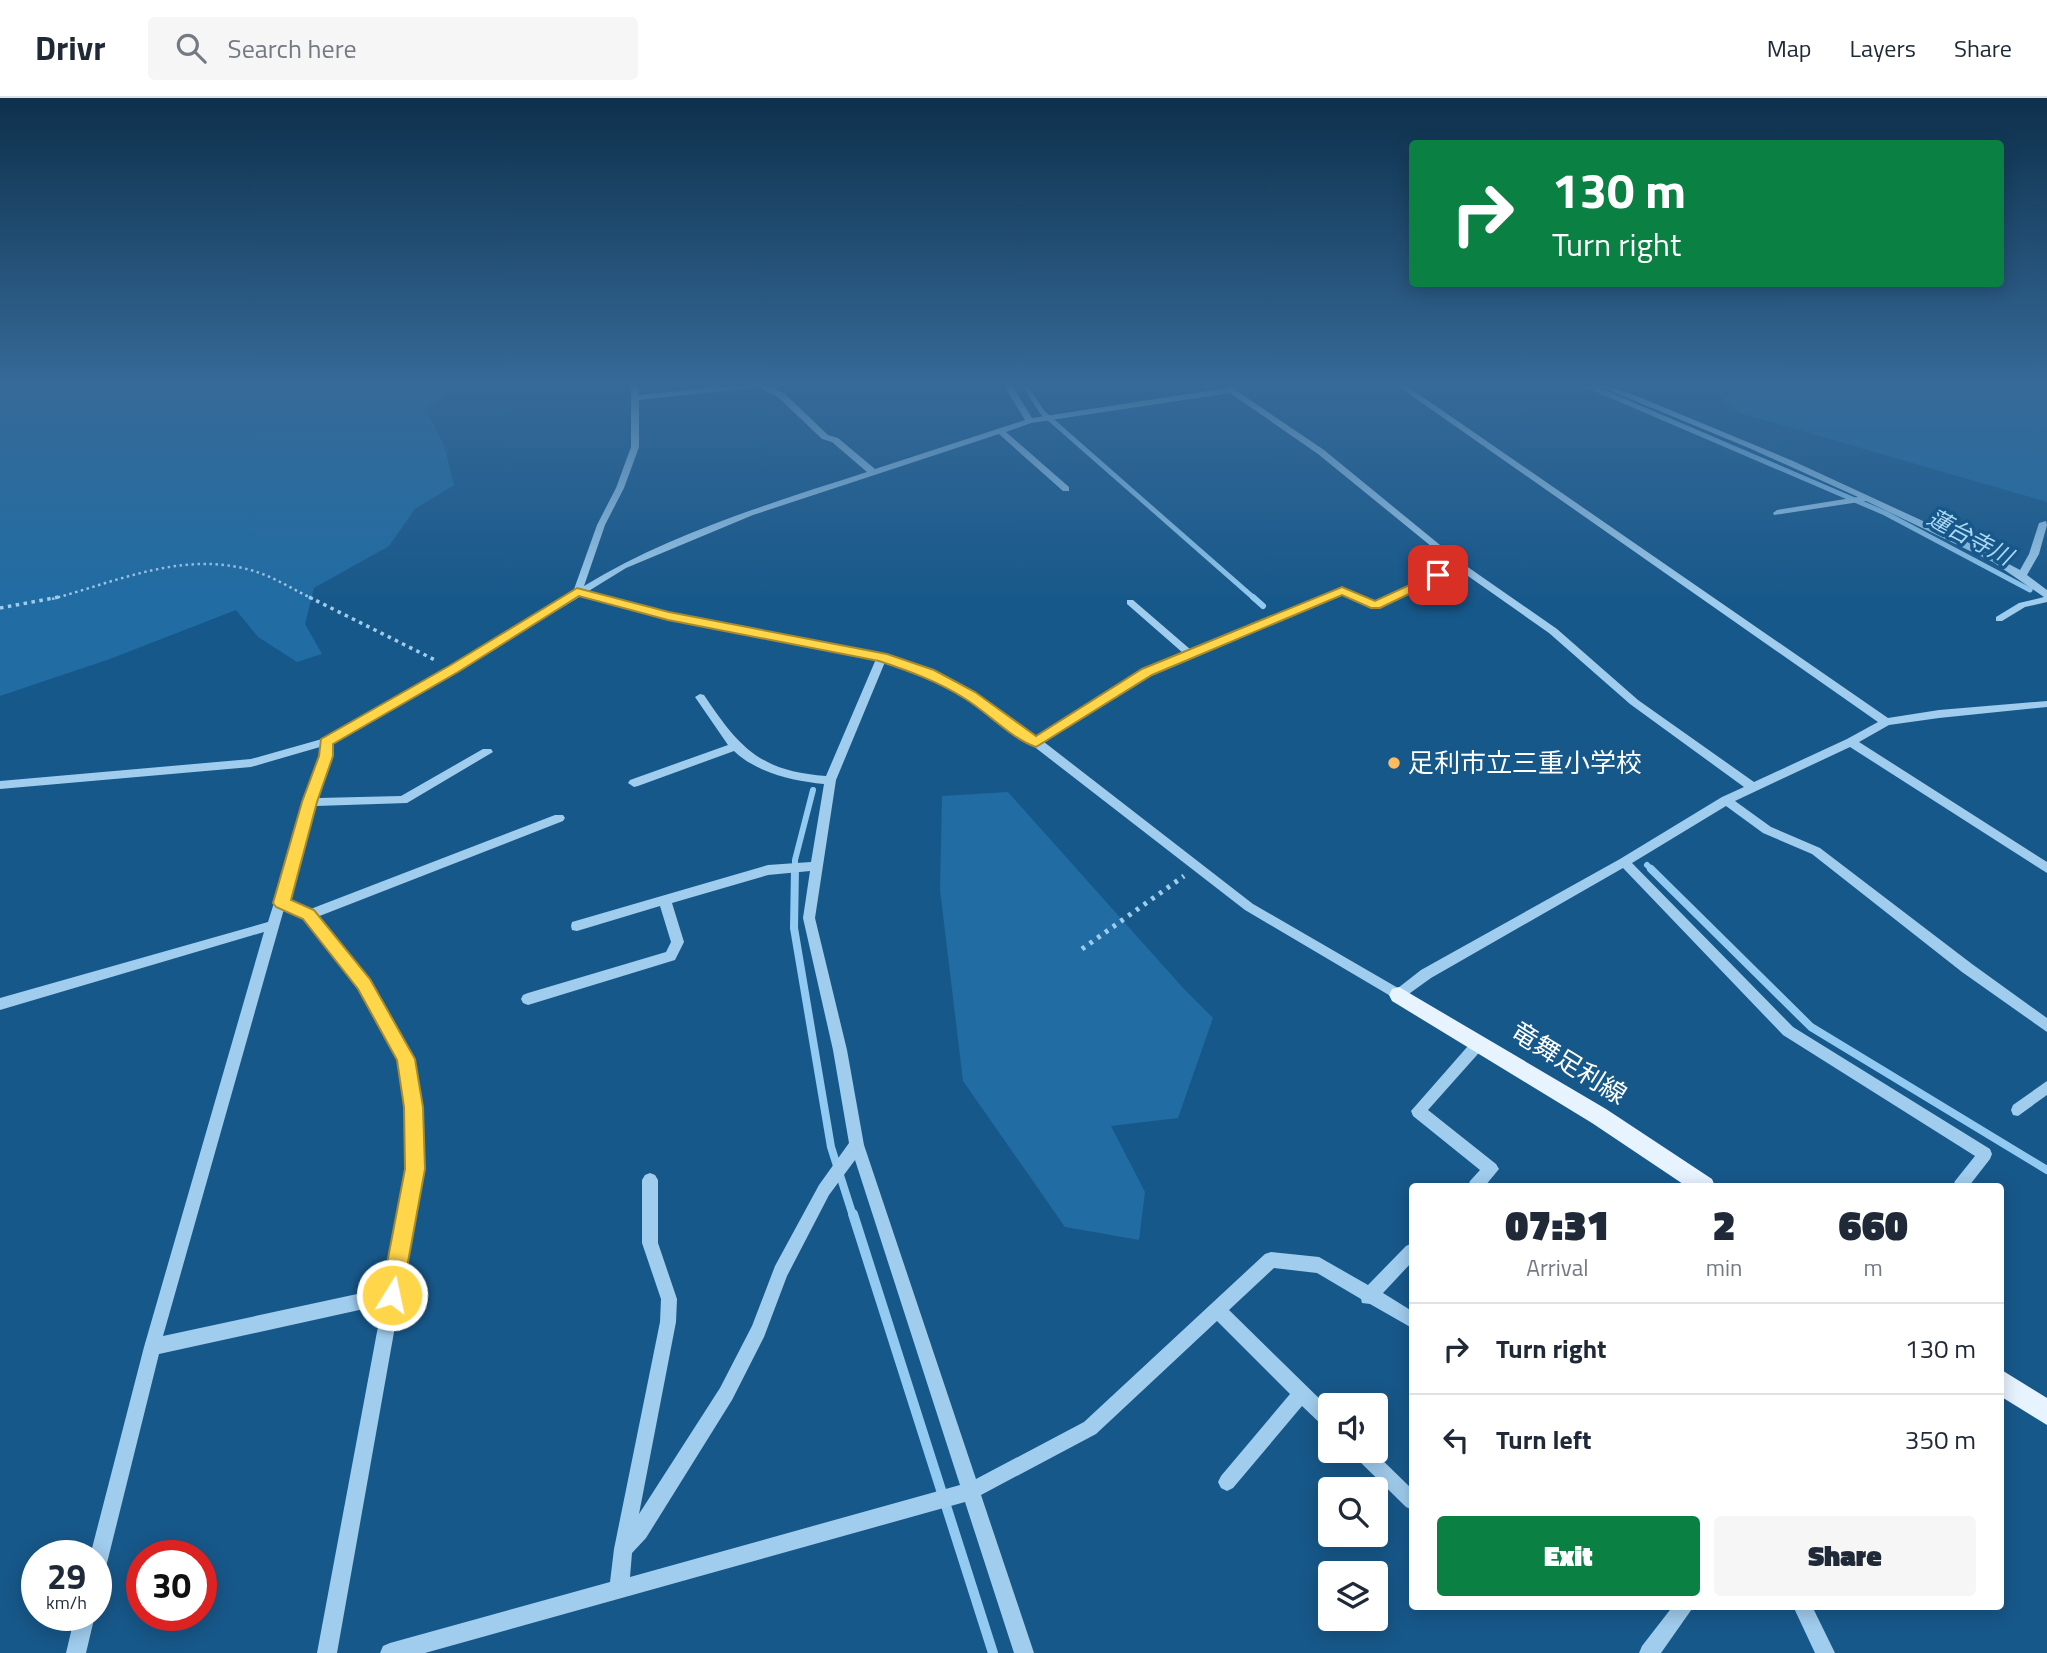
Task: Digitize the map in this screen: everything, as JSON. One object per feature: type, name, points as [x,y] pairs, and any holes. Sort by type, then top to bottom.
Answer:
[{"type":"main road","name":"竜舞足利線","points":[[1399,995],[1599,1116],[1700,1183]]},
{"type":"main road","points":[[2004,1384],[2047,1413]]},
{"type":"street","points":[[577,592],[601,525],[620,488],[632,457]]},
{"type":"street","points":[[855,457],[874,473]]},
{"type":"street","points":[[0,785],[251,763],[326,742],[623,566],[750,513],[923,457]]},
{"type":"street","points":[[1029,457],[1066,489]]},
{"type":"street","points":[[1326,457],[1404,523],[1553,631],[1634,702],[1754,788]]},
{"type":"street","points":[[1504,457],[1886,722]]},
{"type":"street","points":[[1773,457],[1866,498],[2022,575],[2045,593],[1999,619]]},
{"type":"street","points":[[1777,513],[1866,498]]},
{"type":"street","points":[[2022,575],[2034,554],[2043,523]]},
{"type":"street","points":[[1036,743],[1147,672],[1342,591],[1375,606],[1459,565]]},
{"type":"street","points":[[577,592],[668,616],[882,657],[929,673],[970,695],[1036,743],[1249,907],[1399,995],[1426,974],[1624,862],[1726,800],[1851,742],[1886,722],[2047,704]]},
{"type":"street","points":[[1130,602],[1190,654]]},
{"type":"street","points":[[882,657],[830,780],[809,918],[857,1145],[1024,1653]]},
{"type":"street","points":[[700,697],[736,746],[748,757],[799,777],[830,780]]},
{"type":"street","points":[[104,1540],[152,1347],[273,925],[326,756],[326,742]]},
{"type":"street","points":[[1851,742],[2047,868]]},
{"type":"street","points":[[634,783],[736,746]]},
{"type":"street","points":[[310,802],[403,800],[487,752]]},
{"type":"street","points":[[1726,800],[1767,830],[1816,851],[2047,1026]]},
{"type":"street","points":[[308,915],[559,818]]},
{"type":"street","points":[[1624,862],[1788,1031],[1985,1154],[1962,1183]]},
{"type":"street","points":[[577,926],[768,870],[817,866]]},
{"type":"street","points":[[528,999],[670,956],[678,942],[665,901]]},
{"type":"street","points":[[282,903],[308,915],[364,984],[406,1059],[413,1107],[415,1169],[327,1653]]},
{"type":"street","points":[[0,1004],[273,925]]},
{"type":"street","points":[[1478,1183],[1491,1169],[1418,1111],[1480,1042]]},
{"type":"street","points":[[2018,1110],[2047,1087]]},
{"type":"street","points":[[623,1549],[639,1531],[726,1394],[758,1331],[781,1272],[824,1190],[857,1145]]},
{"type":"street","points":[[619,1589],[623,1549],[668,1322],[669,1299],[650,1243],[649,1180]]},
{"type":"street","points":[[1368,1297],[1409,1254]]},
{"type":"street","points":[[390,1653],[971,1491],[1090,1428],[1271,1260],[1319,1265],[1368,1297],[1409,1318]]},
{"type":"street","points":[[152,1347],[392,1295]]},
{"type":"street","points":[[1218,1310],[1318,1409]]},
{"type":"street","points":[[1227,1482],[1302,1393]]},
{"type":"street","points":[[1373,1463],[1409,1498]]},
{"type":"street","points":[[1649,1653],[1682,1610]]},
{"type":"street","points":[[1804,1610],[1825,1653]]},
{"type":"street","points":[[76,1653],[81,1631]]},
{"type":"path","points":[[0,608],[20,607],[69,596],[176,564],[230,565],[256,571],[442,664]]},
{"type":"path","points":[[1082,949],[1196,867]]},
{"type":"shaded area","points":[[0,457],[447,457],[454,485],[415,509],[389,546],[314,588],[305,624],[322,654],[297,662],[258,637],[236,610],[110,659],[0,696]]},
{"type":"shaded area","points":[[1890,457],[2047,457],[2047,502]]},
{"type":"shaded area","points":[[1008,792],[1213,1018],[1178,1118],[1111,1126],[1145,1192],[1139,1240],[1065,1227],[963,1081],[940,890],[942,796]]},
{"type":"waterway","points":[[1093,457],[1255,599]]},
{"type":"waterway","name":"蓮台寺川","points":[[1753,457],[1885,513],[2030,590]]},
{"type":"waterway","points":[[1253,597],[1263,606]]},
{"type":"waterway","points":[[795,869],[813,790]]},
{"type":"waterway","points":[[1647,865],[1651,869]]},
{"type":"waterway","points":[[795,869],[794,928],[831,1147],[853,1216]]},
{"type":"waterway","points":[[1651,869],[1811,1027],[2047,1170]]},
{"type":"waterway","points":[[853,1214],[993,1653]]},
{"type":"place","name":"足利市立三重小学校","points":[[1394,763]]},
{"type":"route","points":[[392,1295],[415,1169],[413,1107],[406,1059],[364,984],[308,915],[282,903],[310,802],[326,756],[326,742],[351,730],[577,592],[668,616],[882,657],[929,673],[970,695],[1036,743],[1147,672],[1266,621],[1342,591],[1354,594],[1375,606],[1438,575]]}]
